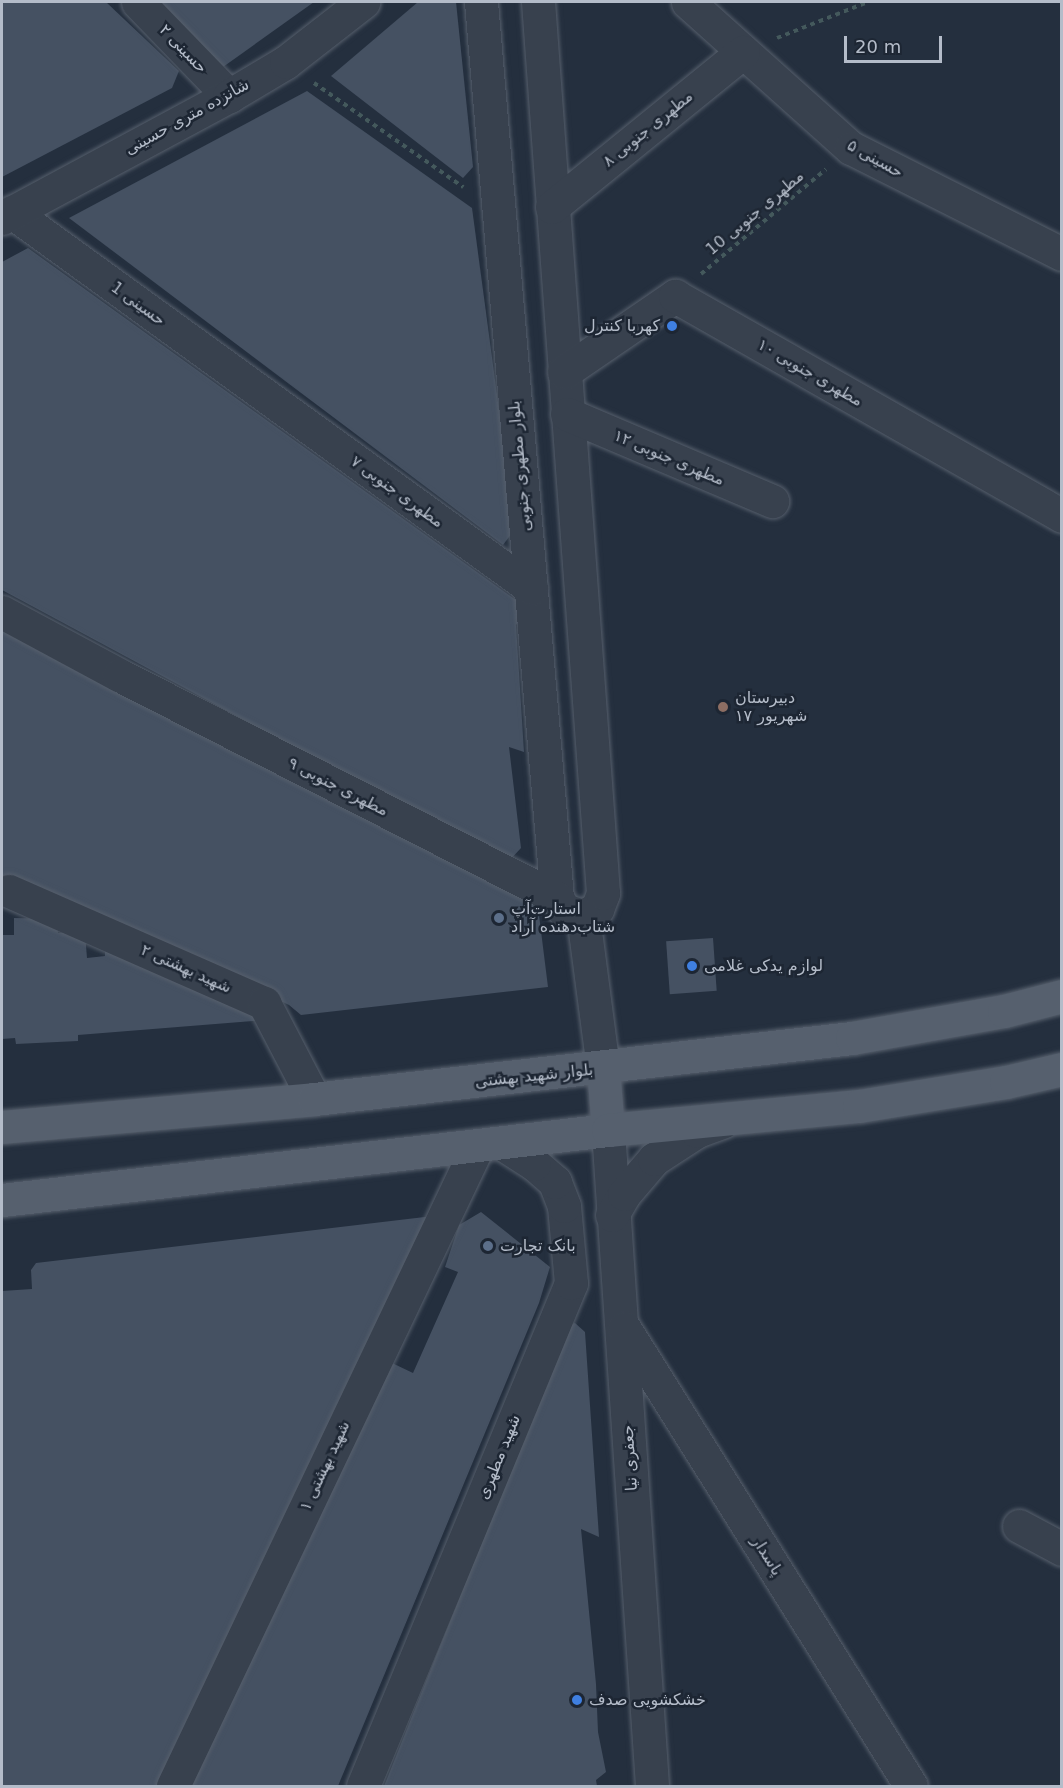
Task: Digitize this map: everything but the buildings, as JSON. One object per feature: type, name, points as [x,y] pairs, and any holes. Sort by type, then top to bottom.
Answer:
[{"type":"main road","name":"بلوار شهید بهشتی","points":[[2,1127],[314,1099],[852,1038],[1004,1011],[1062,996]]},
{"type":"main road","points":[[603,1068],[608,1130]]},
{"type":"main road","points":[[2,1200],[608,1130],[859,1106],[1006,1082],[1062,1069]]},
{"type":"street","name":"حسینی ۲","points":[[138,2],[229,96]]},
{"type":"street","name":"شانزده متری حسینی","points":[[7,215],[286,63],[363,2]]},
{"type":"street","name":"بلوار مطهری جنوبی","points":[[482,2],[531,588],[570,907],[603,1068]]},
{"type":"street","points":[[538,2],[603,893],[597,909],[570,907]]},
{"type":"street","name":"حسینی ۵","points":[[688,2],[851,148],[1062,254]]},
{"type":"street","name":"مطهری جنوبی ۸","points":[[552,207],[743,52]]},
{"type":"street","name":"حسینی 1","points":[[7,215],[263,396]]},
{"type":"street","points":[[564,372],[675,296]]},
{"type":"street","name":"مطهری جنوبی ۱۰","points":[[675,296],[1062,516]]},
{"type":"street","name":"مطهری جنوبی ۷","points":[[263,396],[531,588]]},
{"type":"street","name":"مطهری جنوبی ۱۲","points":[[567,414],[772,501]]},
{"type":"street","name":"مطهری جنوبی ۹","points":[[2,612],[119,675],[570,907]]},
{"type":"street","name":"شهید بهشتی ۲","points":[[9,891],[264,1003],[314,1099]]},
{"type":"street","points":[[612,1215],[638,1176],[672,1145],[697,1131],[723,1121],[751,1116]]},
{"type":"street","name":"جعفری نیا","points":[[608,1130],[616,1281],[622,1325],[652,1786]]},
{"type":"street","name":"شهید مطهری","points":[[363,1786],[571,1283],[564,1206],[555,1182],[534,1164],[490,1144]]},
{"type":"street","name":"شهید بهشتی ۱","points":[[173,1786],[490,1144]]},
{"type":"street","points":[[571,1283],[616,1281]]},
{"type":"street","name":"پاسدار","points":[[622,1325],[911,1786]]},
{"type":"street","points":[[1019,1526],[1062,1549]]},
{"type":"path","points":[[743,52],[868,2]]},
{"type":"path","points":[[286,63],[498,211]]},
{"type":"path","name":"مطهری جنوبی 10","points":[[675,296],[851,148]]},
{"type":"place","name":"کهربا کنترل","points":[[672,326]]},
{"type":"place","name":"دبیرستان ۱۷ شهریور","points":[[723,707]]},
{"type":"place","name":"استارت‌آپ شتاب‌دهنده آراد","points":[[499,918]]},
{"type":"place","name":"لوازم یدکی غلامی","points":[[692,966]]},
{"type":"place","name":"بانک تجارت","points":[[488,1246]]},
{"type":"place","name":"خشکشویی صدف","points":[[577,1700]]}]
